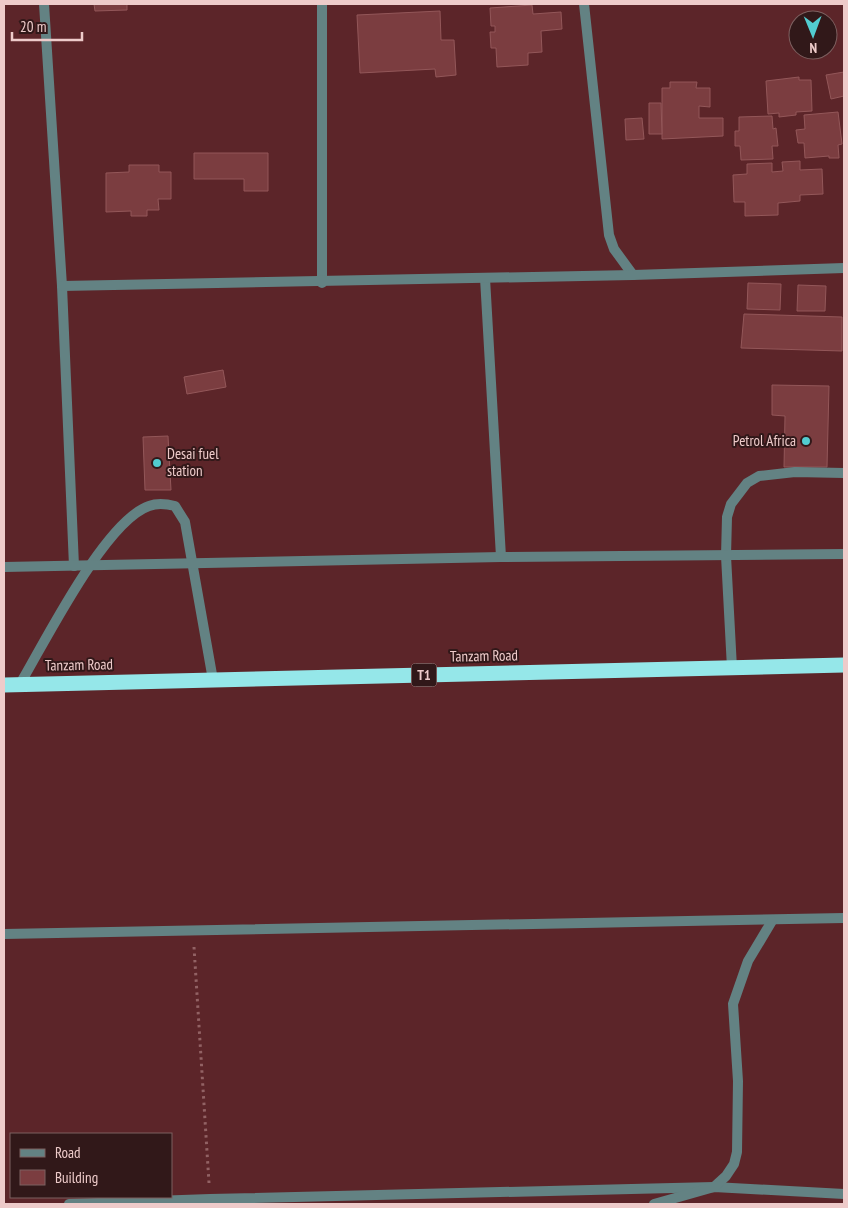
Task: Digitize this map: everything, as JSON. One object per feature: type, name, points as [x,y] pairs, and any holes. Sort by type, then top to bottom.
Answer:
[{"type":"highway","name":"Tanzam Road","points":[[4,685],[844,665]]},
{"type":"street","points":[[44,4],[62,286],[74,566]]},
{"type":"street","points":[[322,4],[324,65],[322,283]]},
{"type":"street","points":[[584,4],[609,235],[614,249],[633,275]]},
{"type":"street","points":[[62,286],[322,283],[844,268]]},
{"type":"street","points":[[485,278],[501,558]]},
{"type":"street","points":[[732,668],[726,556],[727,516],[731,504],[747,483],[759,476],[795,472],[844,473]]},
{"type":"street","points":[[20,684],[90,566],[122,525],[149,505],[163,504],[175,506],[180,511],[185,522],[194,564],[213,680]]},
{"type":"street","points":[[4,567],[844,554]]},
{"type":"street","points":[[4,934],[772,921],[844,918]]},
{"type":"street","points":[[654,1204],[714,1188],[726,1176],[734,1164],[737,1152],[738,1081],[734,1004],[748,962],[772,921]]},
{"type":"street","points":[[69,1204],[210,1199],[714,1188],[844,1194]]},
{"type":"path","points":[[193,931],[210,1199]]},
{"type":"building","points":[[94,4],[127,4],[127,10],[95,11]]},
{"type":"building","points":[[532,5],[533,14],[561,12],[562,29],[541,31],[542,52],[528,53],[528,65],[497,67],[496,48],[491,48],[490,32],[495,32],[495,26],[491,26],[490,8]]},
{"type":"building","points":[[440,11],[441,40],[454,40],[456,75],[436,77],[435,69],[360,73],[357,15]]},
{"type":"building","points":[[844,72],[844,96],[831,99],[826,75]]},
{"type":"building","points":[[799,77],[799,80],[811,80],[812,111],[796,112],[796,115],[779,117],[779,113],[768,114],[766,81]]},
{"type":"building","points":[[670,82],[697,82],[696,88],[710,88],[710,107],[699,106],[699,118],[723,118],[723,136],[662,139],[662,88],[670,88]]},
{"type":"building","points":[[649,103],[661,103],[662,134],[649,134]]},
{"type":"building","points":[[838,112],[842,144],[838,145],[839,158],[829,158],[829,156],[805,158],[804,143],[798,143],[796,130],[805,129],[804,115]]},
{"type":"building","points":[[772,116],[773,129],[776,128],[778,146],[772,146],[773,159],[741,160],[740,146],[735,146],[735,131],[739,131],[739,117]]},
{"type":"building","points":[[642,118],[644,139],[626,140],[625,119]]},
{"type":"building","points":[[194,153],[268,153],[268,191],[244,191],[244,179],[194,179]]},
{"type":"building","points":[[800,161],[800,170],[822,169],[823,194],[800,195],[800,201],[778,203],[778,215],[745,216],[745,202],[734,202],[733,175],[747,174],[747,164],[772,163],[772,172],[783,171],[782,162]]},
{"type":"building","points":[[129,165],[159,165],[159,172],[171,172],[171,199],[158,199],[159,210],[147,210],[147,216],[131,216],[131,211],[106,212],[106,173],[129,172]]},
{"type":"building","points":[[748,283],[781,284],[780,310],[747,309]]},
{"type":"building","points":[[798,285],[826,286],[825,311],[797,311]]},
{"type":"building","points":[[744,314],[842,317],[842,351],[741,348]]},
{"type":"building","points":[[223,370],[226,387],[187,394],[184,377]]},
{"type":"building","name":"Petrol Africa","points":[[772,385],[829,386],[827,467],[784,467],[785,416],[772,415]]},
{"type":"building","name":"Desai fuel station","points":[[168,436],[171,490],[145,490],[143,437]]},
{"type":"place","name":"Petrol Africa","points":[[806,441]]},
{"type":"place","name":"Desai fuel station","points":[[157,463]]}]
